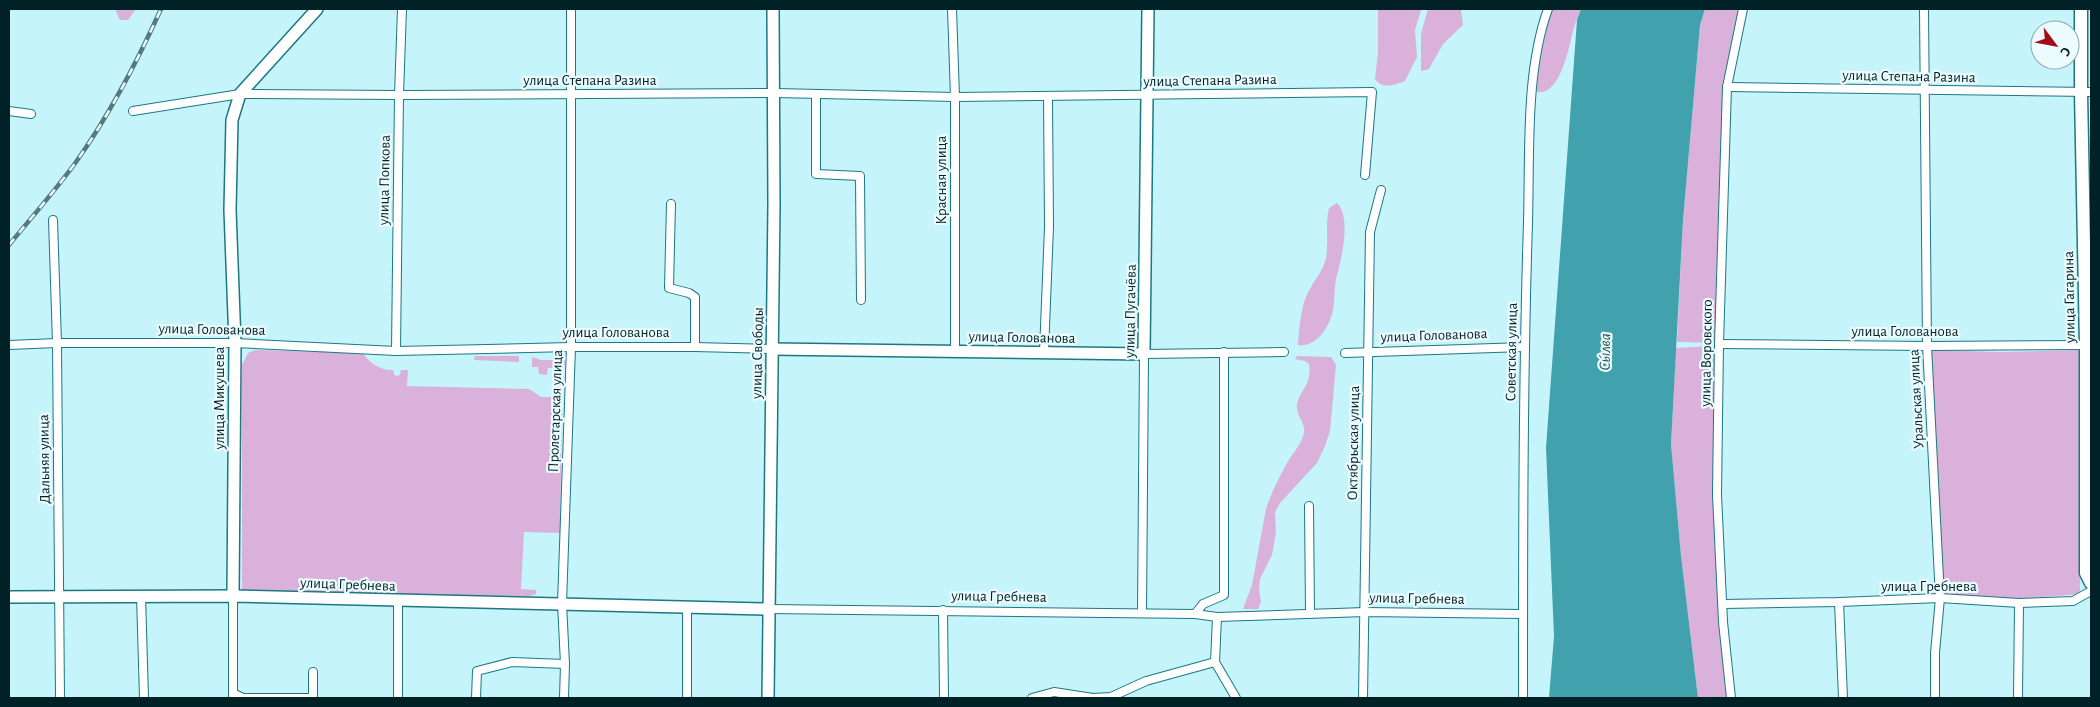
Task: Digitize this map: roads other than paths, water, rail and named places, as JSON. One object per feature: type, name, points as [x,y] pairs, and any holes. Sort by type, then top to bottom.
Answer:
[{"type":"main road","name":"улица Гагарина","points":[[2081,9],[2086,92],[2089,345],[2086,573],[2091,583]]},
{"type":"street","name":"улица Микушева","points":[[233,696],[235,343],[230,210],[232,120],[240,94],[318,9]]},
{"type":"street","name":"улица Попкова","points":[[396,351],[402,9]]},
{"type":"street","name":"Пролетарская улица","points":[[564,698],[565,664],[562,603],[571,347],[571,9]]},
{"type":"street","name":"улица Свободы","points":[[768,698],[775,93],[773,9]]},
{"type":"street","name":"Красная улица","points":[[952,9],[955,97],[954,351]]},
{"type":"street","name":"улица Пугачёва","points":[[1142,613],[1148,9]]},
{"type":"street","name":"Советская улица","points":[[1523,698],[1524,348],[1532,92],[1541,29],[1548,9]]},
{"type":"street","name":"улица Воровского","points":[[1731,698],[1722,604],[1717,495],[1719,344],[1727,87],[1743,9]]},
{"type":"street","name":"Уральская улица","points":[[1924,9],[1923,89],[1927,346],[1940,598],[1936,653],[1936,698]]},
{"type":"street","name":"улица Степана Разина","points":[[1727,87],[2086,92]]},
{"type":"street","name":"улица Степана Разина","points":[[133,111],[240,94],[775,93],[955,97],[1372,92],[1365,175]]},
{"type":"street","points":[[816,94],[816,174],[860,176],[861,300]]},
{"type":"street","points":[[1044,352],[1049,227],[1048,96]]},
{"type":"street","points":[[9,111],[31,114]]},
{"type":"street","name":"Октябрьская улица","points":[[1364,698],[1370,232],[1381,190]]},
{"type":"street","points":[[671,204],[669,288],[689,293],[695,297],[694,347]]},
{"type":"street","name":"Дальняя улица","points":[[53,220],[57,343],[60,698]]},
{"type":"street","name":"улица Голованова","points":[[9,345],[57,343],[235,343],[396,351],[571,347],[694,347],[1144,354],[1284,352]]},
{"type":"street","name":"улица Голованова","points":[[1719,344],[2089,345]]},
{"type":"street","name":"улица Голованова","points":[[1345,353],[1524,348]]},
{"type":"street","points":[[1195,614],[1203,604],[1224,595],[1224,352]]},
{"type":"street","points":[[1309,506],[1310,613]]},
{"type":"street","name":"улица Гребнева","points":[[1722,604],[1940,598],[2019,603],[2073,601],[2091,591]]},
{"type":"street","points":[[141,595],[144,698]]},
{"type":"street","name":"улица Гребнева","points":[[9,597],[233,596],[769,609],[1195,614],[1217,617],[1365,612],[1523,614]]},
{"type":"street","points":[[398,601],[398,698]]},
{"type":"street","points":[[1839,602],[1843,698]]},
{"type":"street","points":[[2018,698],[2019,603]]},
{"type":"street","points":[[687,607],[687,698]]},
{"type":"street","points":[[943,610],[944,698]]},
{"type":"street","points":[[1217,617],[1215,662],[1236,698]]},
{"type":"street","points":[[476,698],[477,671],[512,662],[565,664]]},
{"type":"street","points":[[1032,698],[1054,692],[1093,698],[1111,697],[1146,681],[1215,662]]},
{"type":"street","points":[[233,696],[243,698],[313,698],[312,672]]},
{"type":"water","name":"Сы́лва","points":[[1581,9],[1705,9],[1700,25],[1683,220],[1671,444],[1681,556],[1698,698],[1549,698],[1554,636],[1546,448],[1577,20]]},
{"type":"railway","points":[[9,245],[60,183],[88,144],[122,87],[161,9]]}]
